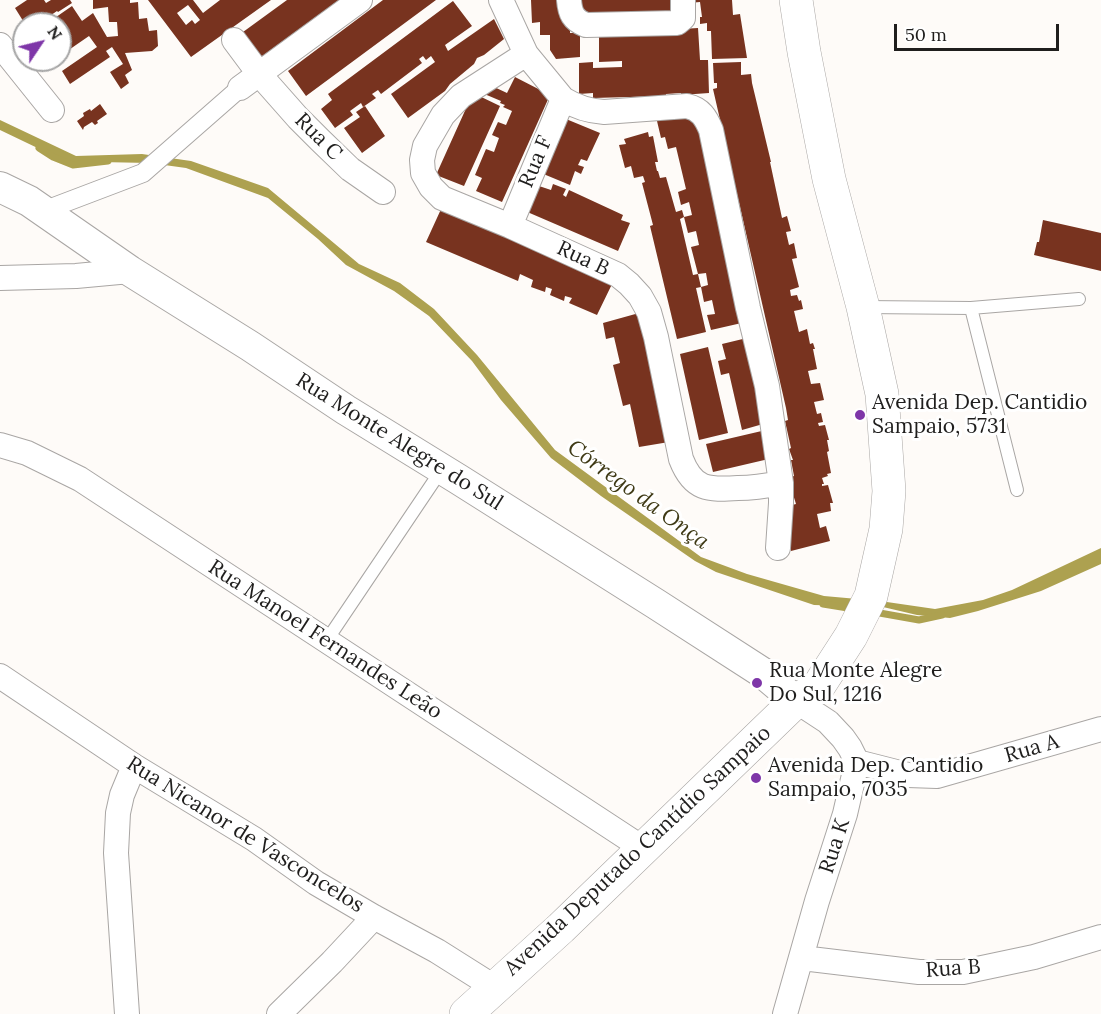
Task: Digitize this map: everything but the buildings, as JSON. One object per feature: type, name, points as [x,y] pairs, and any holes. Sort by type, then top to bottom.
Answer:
[{"type":"main road","name":"Avenida Deputado Cantídio Sampaio","points":[[466,1014],[561,928],[796,701],[818,687],[851,636],[871,596],[886,529],[889,490],[882,394],[863,307],[829,179],[796,0]]},
{"type":"street","points":[[43,211],[145,171],[250,81],[360,0]]},
{"type":"street","points":[[501,0],[526,54],[563,99],[580,108],[604,112],[687,106],[695,108],[707,120],[767,386],[781,483],[778,548]]},
{"type":"street","points":[[568,0],[573,17],[586,25],[677,23],[683,18],[683,0]]},
{"type":"street","name":"Rua C","points":[[234,40],[250,81],[298,118],[350,169],[383,192]]},
{"type":"street","points":[[2,50],[52,110]]},
{"type":"street","name":"Rua B","points":[[526,54],[461,96],[443,115],[432,131],[422,160],[423,173],[431,187],[442,198],[618,275],[640,296],[649,312],[656,337],[681,459],[692,479],[702,486],[715,490],[764,487],[781,483]]},
{"type":"street","name":"Rua F","points":[[510,226],[563,99]]},
{"type":"street","name":"Rua Monte Alegre do Sul","points":[[0,187],[30,201],[130,271],[250,346],[346,410],[656,604],[763,674],[796,701]]},
{"type":"street","points":[[0,278],[76,276],[130,271]]},
{"type":"street","name":"Rua Manoel Fernandes Leão","points":[[0,445],[27,453],[80,478],[644,849]]},
{"type":"street","name":"Rua Nicanor de Vasconcelos","points":[[0,676],[134,766],[254,839],[316,883],[437,951],[494,987]]},
{"type":"street","points":[[796,701],[828,722],[843,738],[857,762]]},
{"type":"street","name":"Rua A","points":[[857,762],[908,775],[937,776],[1101,729]]},
{"type":"street","name":"Rua K","points":[[785,1014],[817,901],[845,814],[857,762]]},
{"type":"street","points":[[127,1014],[116,853],[118,813],[122,795],[134,766]]},
{"type":"street","points":[[279,1014],[374,917]]},
{"type":"street","name":"Rua B","points":[[802,958],[919,972],[963,972],[1034,957],[1101,937]]},
{"type":"lane","points":[[863,307],[971,308],[1079,299]]},
{"type":"lane","points":[[971,308],[1017,490]]},
{"type":"lane","points":[[327,640],[436,478],[444,471]]},
{"type":"shaded area","points":[[0,120],[76,156],[142,154],[191,161],[268,188],[359,264],[400,283],[434,309],[477,355],[555,450],[701,557],[747,574],[824,596],[935,609],[983,600],[1012,590],[1101,548],[1101,564],[1041,591],[950,618],[917,615],[883,607],[814,605],[716,572],[695,561],[601,496],[551,458],[501,400],[472,361],[429,316],[394,291],[346,265],[268,198],[186,168],[150,163],[99,162],[73,165],[0,130]]},
{"type":"waterway","name":"Córrego da Onça","points":[[39,148],[73,165],[108,161]]},
{"type":"waterway","name":"Córrego da Onça","points":[[823,604],[854,609]]},
{"type":"waterway","name":"Córrego da Onça","points":[[874,612],[919,620],[942,615]]},
{"type":"place","name":"Avenida Dep. Cantidio Sampaio, 5731","points":[[860,415]]},
{"type":"place","name":"Rua Monte Alegre Do Sul, 1216","points":[[757,683]]},
{"type":"place","name":"Avenida Dep. Cantidio Sampaio, 7035","points":[[756,778]]}]
